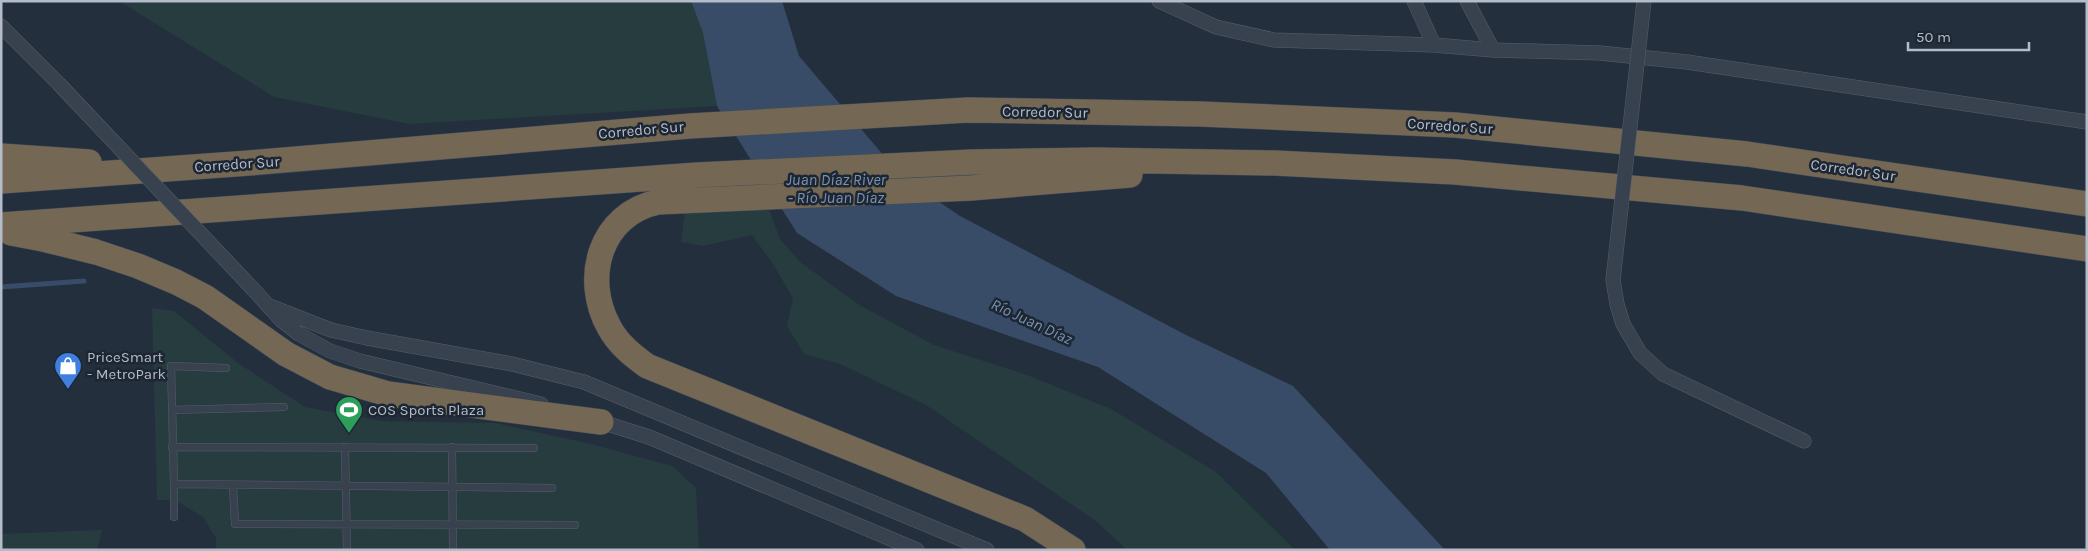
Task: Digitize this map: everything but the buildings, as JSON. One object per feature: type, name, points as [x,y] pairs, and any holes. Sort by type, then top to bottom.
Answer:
[{"type":"highway","name":"Corredor Sur","points":[[1,180],[186,168],[690,126],[968,110],[1200,114],[1455,124],[1747,154],[2087,204]]},
{"type":"highway","points":[[1,156],[186,168]]},
{"type":"highway","points":[[1,225],[697,174],[972,162],[1104,160],[1275,163],[1455,172],[1742,198],[2087,249]]},
{"type":"highway","points":[[1073,550],[1025,518],[658,371],[635,358],[609,327],[599,302],[596,275],[606,239],[626,216],[635,209],[648,204],[711,199],[971,188],[1275,163]]},
{"type":"highway","points":[[1,232],[43,239],[96,252],[138,266],[176,282],[205,298],[286,354],[330,377],[388,394],[601,422]]},
{"type":"street","points":[[1159,1],[1216,27],[1274,40],[1600,53],[1687,62],[2087,122]]},
{"type":"street","points":[[1414,1],[1434,45]]},
{"type":"street","points":[[1467,1],[1493,50]]},
{"type":"street","points":[[1644,1],[1614,280],[1617,304],[1623,324],[1640,353],[1663,374],[1804,441]]},
{"type":"street","points":[[1,26],[59,84],[267,305],[299,334],[330,352],[360,361],[535,402],[649,437],[917,550]]},
{"type":"street","points":[[267,305],[316,324],[367,338],[512,364],[584,382],[987,550]]},
{"type":"lane","points":[[174,517],[172,366],[226,368]]},
{"type":"lane","points":[[172,410],[284,407]]},
{"type":"lane","points":[[172,446],[534,448]]},
{"type":"lane","points":[[345,447],[347,550]]},
{"type":"lane","points":[[452,447],[453,550]]},
{"type":"lane","points":[[174,484],[552,488]]},
{"type":"lane","points":[[233,485],[236,524],[575,525]]},
{"type":"green space","points":[[119,1],[691,1],[703,33],[717,106],[409,124],[274,97]]},
{"type":"green space","points":[[768,207],[780,239],[800,262],[861,306],[934,345],[1027,375],[1111,409],[1216,472],[1295,550],[1127,550],[1096,521],[926,405],[840,364],[804,354],[787,326],[793,298],[773,264],[752,235],[703,246],[681,242],[685,211]]},
{"type":"green space","name":"COS Sports Plaza","points":[[152,308],[174,311],[238,363],[305,407],[381,421],[495,423],[591,444],[672,466],[696,488],[699,550],[216,550],[216,538],[203,517],[175,500],[157,500]]},
{"type":"green space","points":[[102,530],[97,550],[1,550],[1,534]]},
{"type":"water","name":"Juan Díaz River - Río Juan Díaz","points":[[691,1],[782,1],[799,56],[901,176],[960,216],[1186,335],[1293,386],[1445,550],[1330,550],[1266,473],[1098,367],[896,296],[797,233],[717,106],[703,33]]},
{"type":"waterway","points":[[1,287],[84,281]]},
{"type":"place","name":"PriceSmart - MetroPark","points":[[68,390]]},
{"type":"place","name":"COS Sports Plaza","points":[[349,434]]},
{"type":"water label","name":"Río Juan Díaz","points":[[1032,321]]}]
